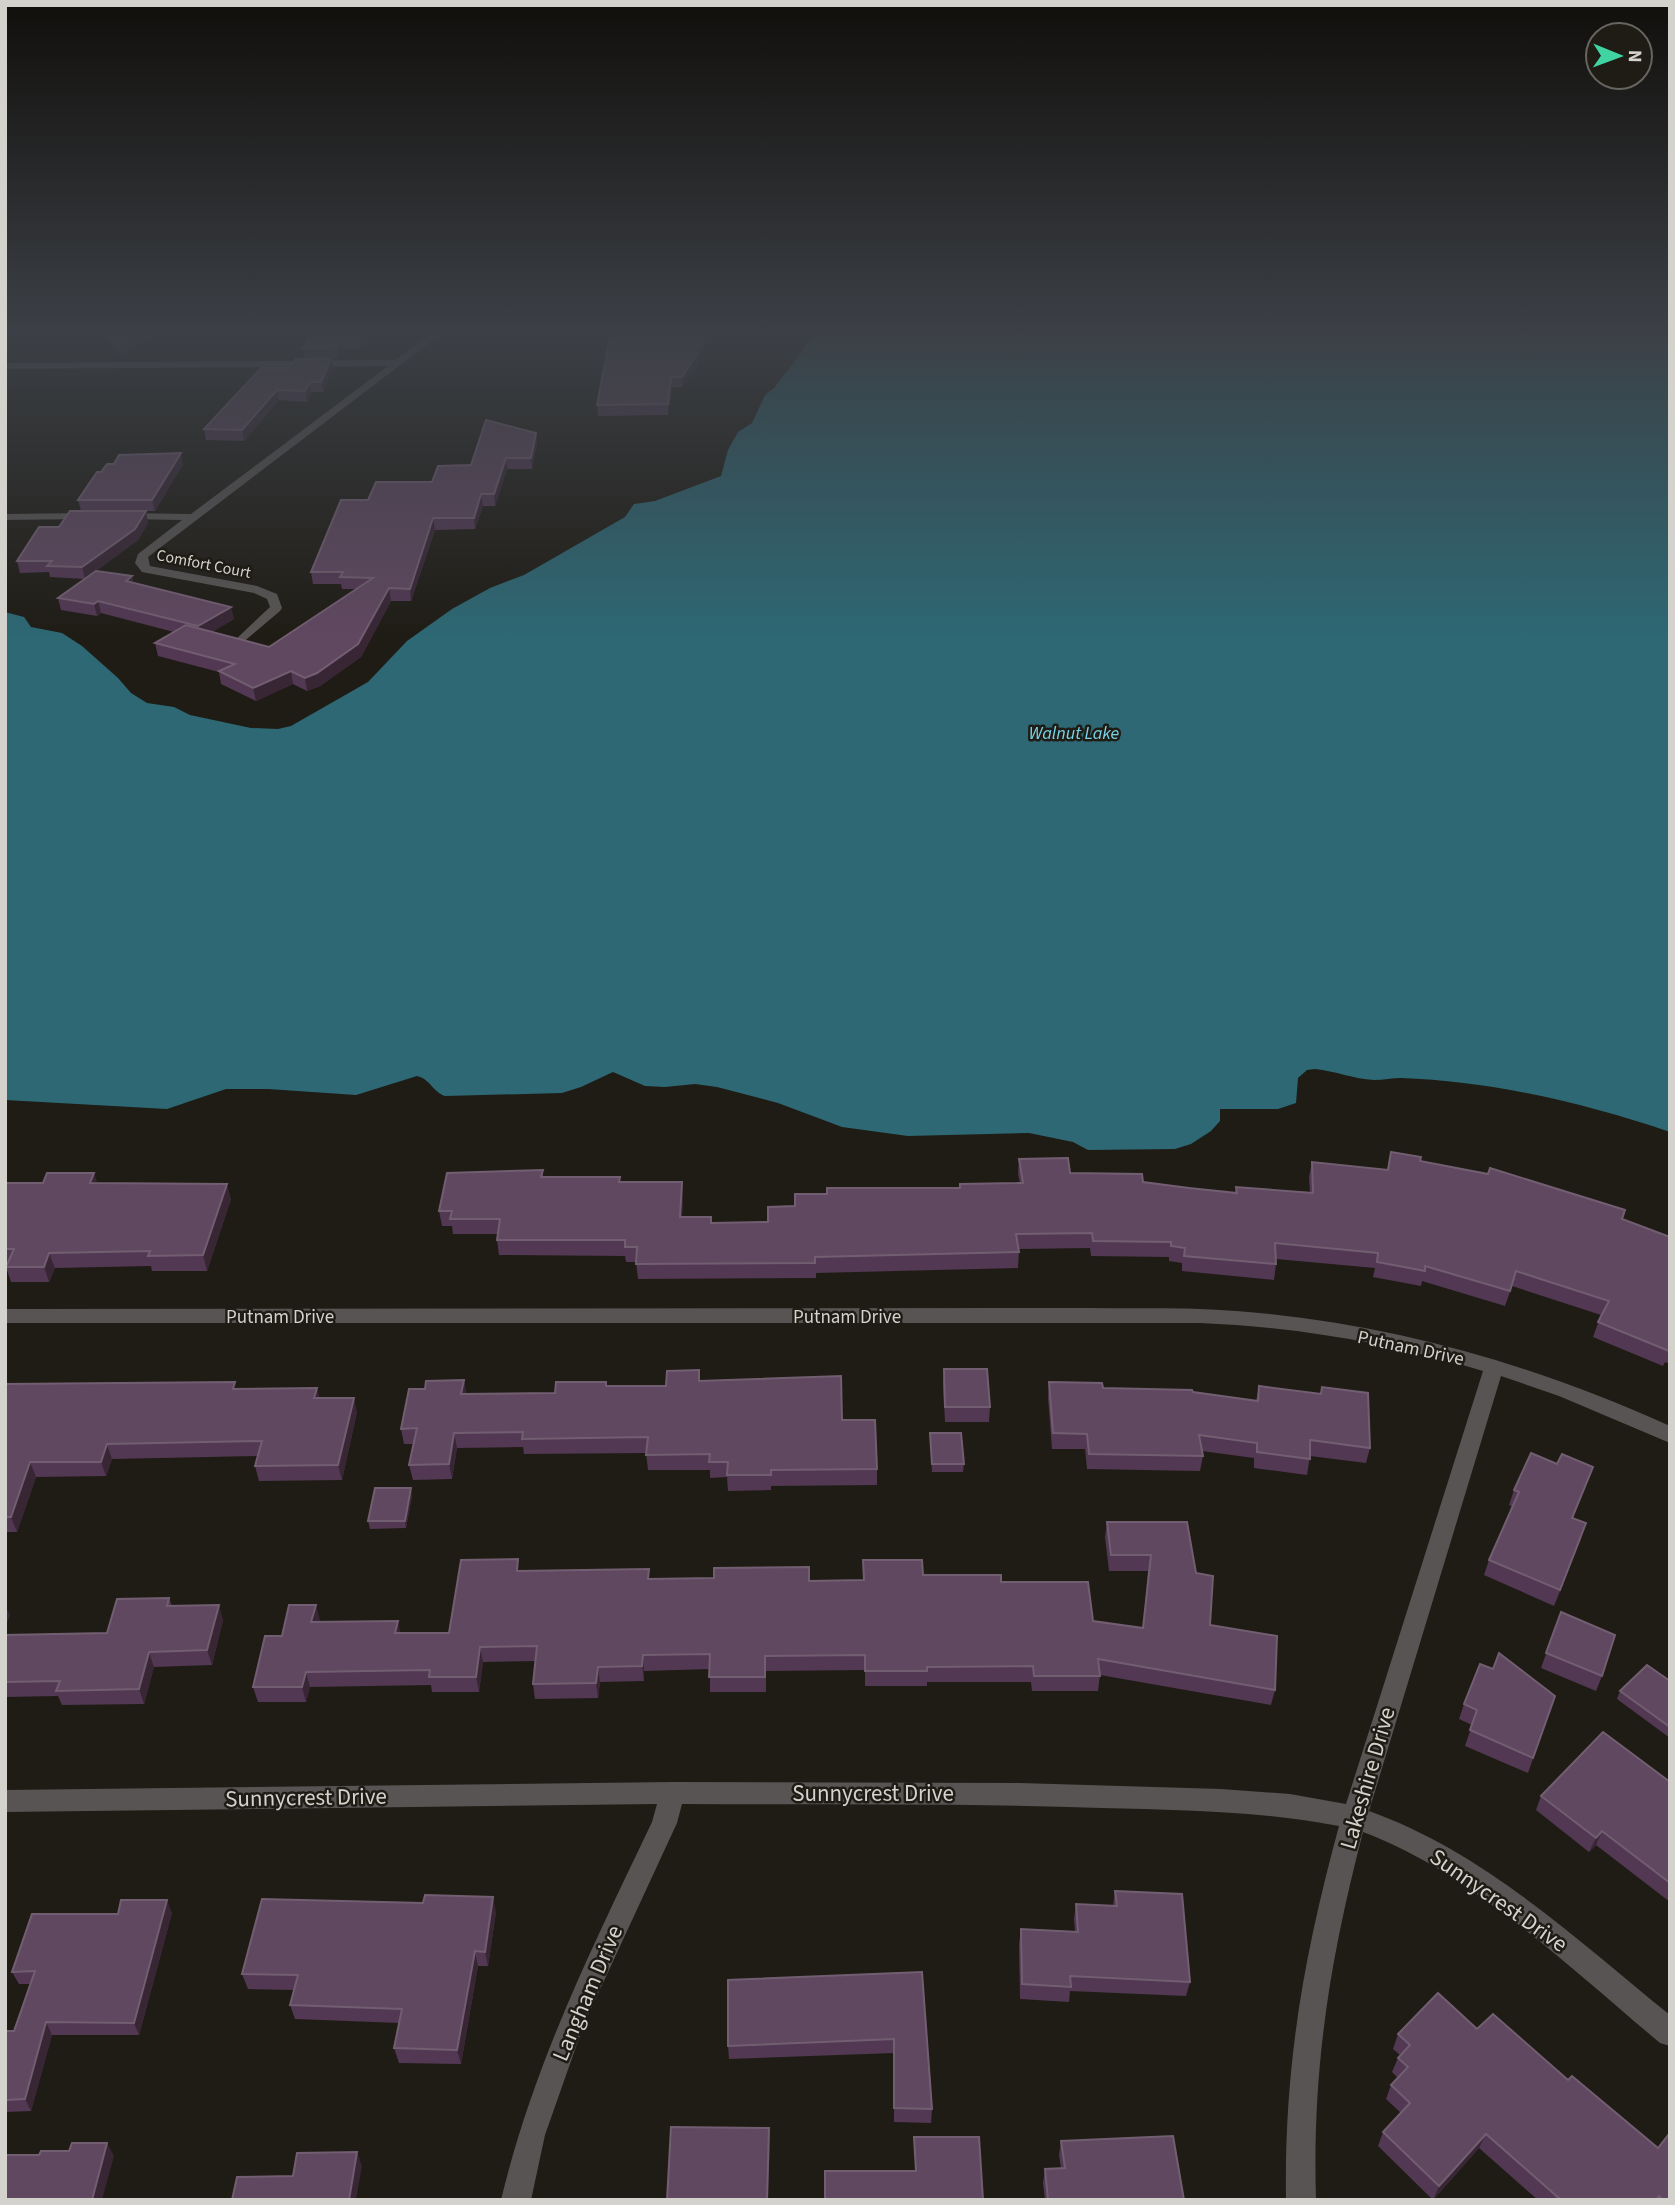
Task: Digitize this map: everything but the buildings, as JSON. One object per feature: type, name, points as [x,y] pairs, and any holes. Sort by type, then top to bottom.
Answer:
[{"type":"street","points":[[111,516],[193,517],[303,434]]},
{"type":"street","points":[[5,517],[98,516]]},
{"type":"street","name":"Comfort Court","points":[[193,517],[142,556],[141,563],[146,569],[257,590],[274,597],[276,608],[241,640]]},
{"type":"street","name":"Putnam Drive","points":[[5,1317],[1202,1316],[1264,1321],[1357,1334],[1456,1355],[1599,1404],[1670,1435]]},
{"type":"street","name":"Lakeshire Drive","points":[[1301,2200],[1298,2158],[1303,2063],[1316,1976],[1354,1817],[1494,1367]]},
{"type":"street","name":"Sunnycrest Drive","points":[[5,1801],[673,1793],[994,1794],[1221,1800],[1290,1805],[1354,1817],[1398,1833],[1479,1881],[1561,1943],[1670,2033]]},
{"type":"street","name":"Langham Drive","points":[[516,2200],[531,2135],[572,2021],[664,1823],[673,1793]]},
{"type":"water","name":"Walnut Lake","points":[[737,434],[1670,434],[1670,1132],[1537,1095],[1435,1080],[1367,1079],[1315,1069],[1307,1070],[1298,1078],[1296,1103],[1278,1109],[1220,1109],[1220,1121],[1211,1131],[1191,1144],[1175,1149],[1088,1150],[1073,1142],[1029,1133],[908,1136],[842,1127],[778,1103],[717,1087],[695,1084],[645,1086],[613,1072],[562,1093],[445,1096],[417,1076],[356,1095],[226,1089],[167,1109],[5,1100],[5,612],[24,617],[31,627],[62,633],[82,646],[131,693],[147,703],[174,707],[190,715],[251,728],[278,729],[291,726],[368,682],[407,641],[452,609],[490,588],[524,575],[625,517],[634,504],[655,501],[721,476],[728,450]]}]
